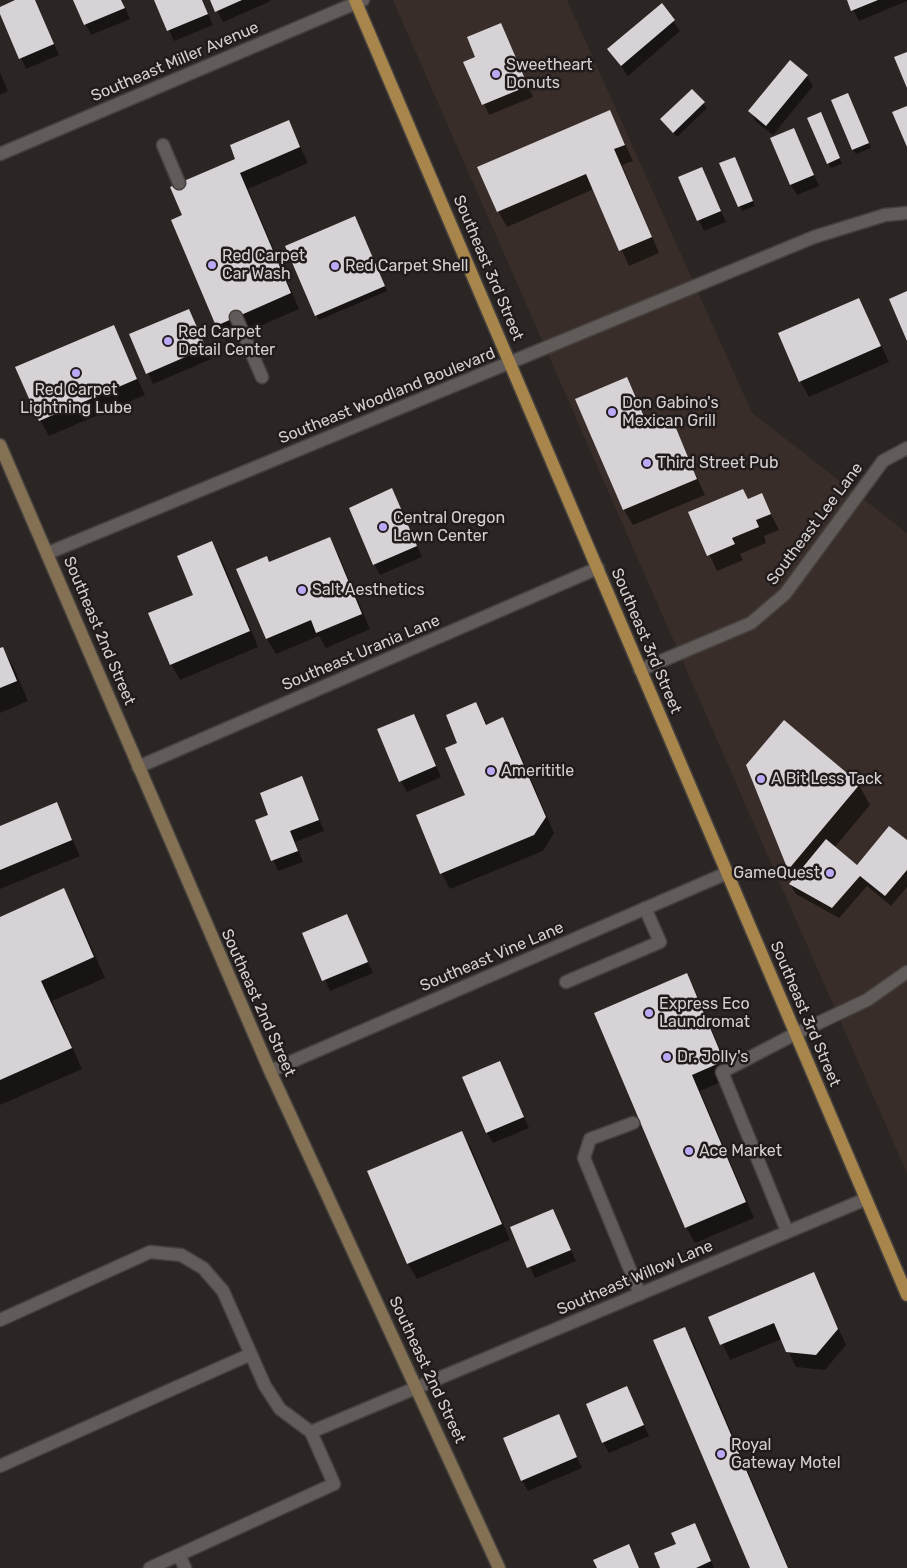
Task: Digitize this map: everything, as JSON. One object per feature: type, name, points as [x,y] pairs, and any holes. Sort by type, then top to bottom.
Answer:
[{"type":"main road","name":"Southeast 3rd Street","points":[[358,1],[640,670],[907,1295]]},
{"type":"street","name":"Southeast Miller Avenue","points":[[0,154],[358,1]]},
{"type":"street","points":[[163,145],[179,183]]},
{"type":"street","name":"Southeast Woodland Boulevard","points":[[48,553],[814,237],[885,215],[907,213]]},
{"type":"street","points":[[236,316],[262,377]]},
{"type":"street","name":"Southeast 2nd Street","points":[[0,445],[270,1071],[418,1387],[499,1568]]},
{"type":"street","name":"Southeast Lee Lane","points":[[640,670],[751,623],[785,594],[883,462],[907,448]]},
{"type":"street","name":"Southeast Urania Lane","points":[[138,767],[598,568]]},
{"type":"street","name":"Southeast Vine Lane","points":[[270,1071],[727,873]]},
{"type":"street","points":[[566,982],[660,942],[646,908]]},
{"type":"street","points":[[787,1232],[722,1072],[866,1000],[907,972]]},
{"type":"street","points":[[633,1123],[590,1139],[584,1158],[640,1294]]},
{"type":"street","name":"Southeast Willow Lane","points":[[311,1432],[866,1199]]},
{"type":"street","points":[[0,1320],[150,1252],[181,1256],[203,1268],[223,1290],[266,1386],[280,1409],[311,1432],[334,1484],[150,1568]]},
{"type":"street","points":[[0,1466],[251,1354]]},
{"type":"street","points":[[179,1555],[185,1568]]},
{"type":"shaded area","points":[[393,0],[567,0],[752,413],[907,533],[907,1173]]},
{"type":"building","points":[[15,0],[35,0],[54,44],[19,59],[0,14],[0,7]]},
{"type":"building","points":[[73,0],[121,0],[125,8],[84,25]]},
{"type":"building","points":[[154,0],[202,0],[208,14],[167,31]]},
{"type":"building","points":[[210,0],[242,0],[215,12]]},
{"type":"building","points":[[847,0],[878,0],[851,11]]},
{"type":"building","points":[[662,3],[675,20],[621,66],[607,49]]},
{"type":"building","name":"Sweetheart Donuts","points":[[501,23],[528,86],[482,105],[463,62],[475,57],[467,37]]},
{"type":"building","points":[[907,52],[907,88],[894,57]]},
{"type":"building","points":[[790,60],[808,75],[766,126],[748,111]]},
{"type":"building","points":[[692,89],[705,102],[673,133],[660,119]]},
{"type":"building","points":[[848,93],[869,143],[852,150],[831,100]]},
{"type":"building","points":[[907,106],[907,147],[892,112]]},
{"type":"building","points":[[610,110],[625,145],[614,149],[652,237],[619,251],[586,174],[497,212],[477,167]]},
{"type":"building","points":[[821,112],[840,158],[827,164],[807,118]]},
{"type":"building","points":[[289,120],[300,147],[240,173],[291,293],[216,326],[171,220],[182,215],[170,187],[235,159],[230,145]]},
{"type":"building","points":[[794,128],[814,175],[790,185],[770,138]]},
{"type":"building","points":[[735,157],[753,201],[738,207],[719,163]]},
{"type":"building","points":[[702,167],[721,211],[697,221],[678,177]]},
{"type":"building","name":"Red Carpet Shell","points":[[355,216],[385,286],[315,316],[285,246]]},
{"type":"building","points":[[907,291],[907,341],[889,299]]},
{"type":"building","points":[[859,298],[881,346],[799,382],[778,333]]},
{"type":"building","name":"Red Carpet Detail Center","points":[[189,309],[206,348],[146,374],[129,334]]},
{"type":"building","name":"Red Carpet Lightning Lube","points":[[114,325],[137,379],[39,421],[15,367]]},
{"type":"building","name":"Third Street Pub","points":[[627,377],[648,426],[671,416],[697,479],[623,510],[575,399]]},
{"type":"building","name":"Central Oregon Lawn Center","points":[[392,488],[417,546],[373,565],[349,508]]},
{"type":"building","points":[[743,489],[748,499],[762,493],[771,514],[756,520],[759,527],[732,538],[735,544],[707,556],[688,512]]},
{"type":"building","points":[[330,537],[362,614],[316,633],[311,620],[266,639],[236,569],[267,556],[269,562]]},
{"type":"building","points":[[212,541],[250,631],[170,665],[148,613],[193,595],[177,556]]},
{"type":"building","points":[[3,647],[17,681],[0,688],[0,648]]},
{"type":"building","name":"Amerititle","points":[[476,702],[486,725],[503,717],[546,817],[534,835],[440,874],[416,815],[465,795],[445,748],[457,743],[446,715]]},
{"type":"building","points":[[414,714],[436,766],[399,782],[377,729]]},
{"type":"building","points":[[784,720],[860,784],[788,870],[746,765]]},
{"type":"building","points":[[302,776],[319,820],[290,831],[298,851],[271,861],[255,820],[268,815],[260,793]]},
{"type":"building","points":[[57,802],[72,840],[0,870],[0,826]]},
{"type":"building","points":[[889,826],[907,840],[907,870],[885,896],[860,876],[832,908],[789,884],[826,839],[857,865]]},
{"type":"building","points":[[64,888],[94,957],[41,981],[72,1048],[0,1080],[0,917]]},
{"type":"building","points":[[347,914],[368,962],[322,981],[302,933]]},
{"type":"building","points":[[687,973],[724,1061],[692,1075],[746,1202],[685,1228],[594,1013]]},
{"type":"building","points":[[500,1061],[524,1117],[486,1133],[462,1077]]},
{"type":"building","points":[[462,1131],[502,1224],[407,1264],[367,1171]]},
{"type":"building","points":[[553,1209],[571,1250],[527,1268],[510,1227]]},
{"type":"building","points":[[814,1272],[838,1329],[816,1355],[786,1352],[774,1323],[720,1345],[708,1317]]},
{"type":"building","name":"Royal Gateway Motel","points":[[685,1327],[788,1568],[750,1568],[653,1340]]},
{"type":"building","points":[[627,1386],[644,1425],[602,1443],[586,1404]]},
{"type":"building","points":[[559,1414],[577,1457],[521,1481],[503,1438]]},
{"type":"building","points":[[695,1523],[711,1561],[696,1568],[660,1568],[654,1553],[676,1544],[671,1533]]},
{"type":"building","points":[[629,1544],[639,1568],[597,1568],[593,1560]]},
{"type":"place","name":"Sweetheart Donuts","points":[[496,74]]},
{"type":"place","name":"Red Carpet Car Wash","points":[[212,265]]},
{"type":"place","name":"Red Carpet Shell","points":[[335,266]]},
{"type":"place","name":"Red Carpet Detail Center","points":[[168,341]]},
{"type":"place","name":"Red Carpet Lightning Lube","points":[[76,373]]},
{"type":"place","name":"Don Gabino's Mexican Grill","points":[[612,412]]},
{"type":"place","name":"Third Street Pub","points":[[647,463]]},
{"type":"place","name":"Central Oregon Lawn Center","points":[[383,527]]},
{"type":"place","name":"Salt Aesthetics","points":[[302,590]]},
{"type":"place","name":"Amerititle","points":[[491,771]]},
{"type":"place","name":"A Bit Less Tack","points":[[761,779]]},
{"type":"place","name":"GameQuest","points":[[830,873]]},
{"type":"place","name":"Express Eco Laundromat","points":[[649,1013]]},
{"type":"place","name":"Dr. Jolly's","points":[[667,1057]]},
{"type":"place","name":"Ace Market","points":[[689,1151]]},
{"type":"place","name":"Royal Gateway Motel","points":[[721,1454]]}]
